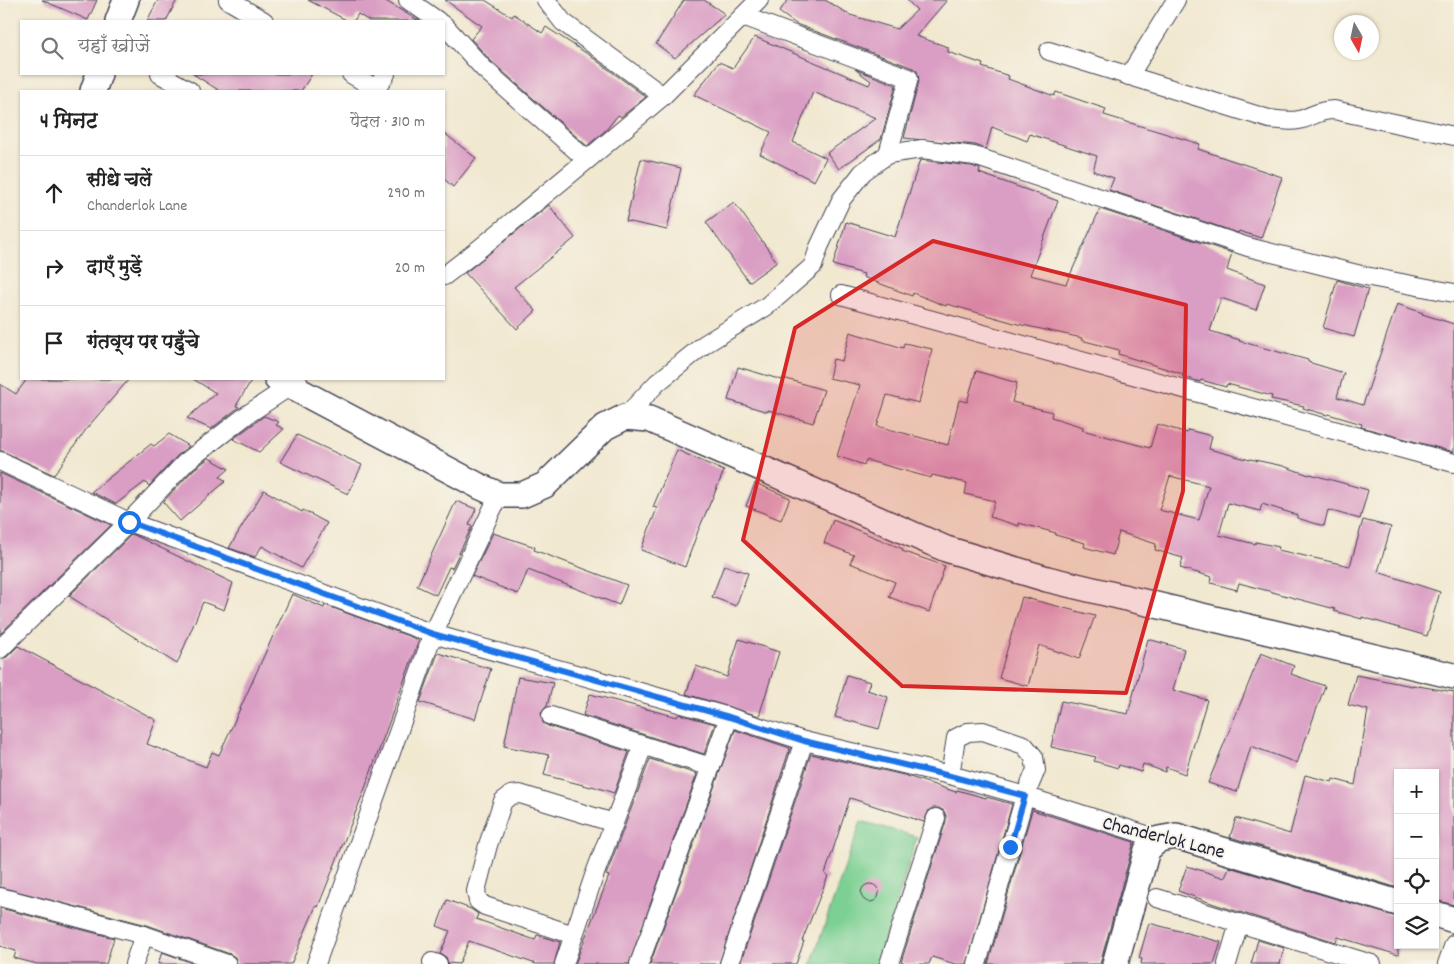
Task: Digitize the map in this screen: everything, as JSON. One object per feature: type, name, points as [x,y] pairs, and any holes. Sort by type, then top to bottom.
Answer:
[{"type":"street","points":[[118,20],[126,0]]},
{"type":"street","points":[[228,0],[262,20]]},
{"type":"street","points":[[408,0],[428,18]]},
{"type":"street","points":[[546,0],[563,22],[663,96]]},
{"type":"street","points":[[445,275],[663,96],[759,0]]},
{"type":"street","points":[[1129,76],[1176,0]]},
{"type":"street","points":[[743,16],[909,78],[888,154]]},
{"type":"street","points":[[445,27],[484,69],[587,160]]},
{"type":"street","points":[[1049,51],[1270,119],[1300,120],[1323,110],[1334,110],[1454,136]]},
{"type":"street","points":[[93,90],[99,75]]},
{"type":"street","points":[[162,75],[188,90]]},
{"type":"street","points":[[352,75],[375,90],[385,75]]},
{"type":"street","points":[[625,418],[657,383],[705,344],[767,306],[813,266],[819,247],[841,200],[863,172],[888,154],[922,149],[974,156],[1248,247],[1365,276],[1454,293]]},
{"type":"street","points":[[841,295],[1454,463]]},
{"type":"street","points":[[0,650],[129,522],[186,462],[290,381],[479,486],[499,495],[522,495],[544,485],[605,426],[625,418],[649,419],[946,549],[1047,579],[1394,660],[1454,676]]},
{"type":"street","name":"Chanderlok Lane","points":[[0,462],[129,522],[433,634],[729,717],[804,741],[1025,796],[1159,839],[1176,836],[1394,902]]},
{"type":"street","points":[[316,964],[433,634],[499,495]]},
{"type":"street","points":[[551,716],[711,767]]},
{"type":"street","points":[[639,964],[729,717]]},
{"type":"street","points":[[950,776],[956,738],[968,732],[983,731],[1024,745],[1034,757],[1036,770],[1025,796],[977,964]]},
{"type":"street","points":[[729,964],[804,741]]},
{"type":"street","points":[[564,964],[643,746]]},
{"type":"street","points":[[574,935],[485,906],[478,901],[476,891],[488,845],[503,801],[511,795],[520,794],[614,823]]},
{"type":"street","points":[[889,964],[936,818]]},
{"type":"street","points":[[1115,964],[1147,850],[1159,839]]},
{"type":"street","points":[[0,897],[144,935],[227,964]]},
{"type":"street","points":[[1158,898],[1372,964]]},
{"type":"street","points":[[1439,915],[1454,920]]},
{"type":"street","points":[[1226,964],[1239,923]]},
{"type":"street","points":[[134,964],[144,935]]},
{"type":"street","points":[[1447,964],[1454,944]]},
{"type":"highlighted area","points":[[933,241],[1186,305],[1183,491],[1126,693],[902,686],[743,540],[795,328]]},
{"type":"green space","points":[[861,821],[917,837],[878,964],[811,964]]},
{"type":"building","points":[[42,0],[97,0],[88,20]]},
{"type":"building","points":[[158,0],[177,0],[167,20],[148,20]]},
{"type":"building","points":[[308,0],[384,0],[417,20],[367,20],[358,14],[355,20],[346,20]]},
{"type":"building","points":[[445,0],[485,0],[512,17],[514,14],[542,33],[546,27],[589,55],[646,97],[621,117],[618,115],[606,130],[587,146],[491,61],[471,39],[482,26]]},
{"type":"building","points":[[684,0],[704,0],[725,14],[675,58],[656,44]]},
{"type":"building","points":[[788,0],[825,0],[850,15],[897,29],[917,10],[907,0],[947,0],[916,36],[948,47],[948,52],[983,64],[982,67],[1009,76],[1008,79],[1054,96],[1056,92],[1106,109],[1104,115],[1200,144],[1198,149],[1282,177],[1261,238],[1239,231],[1238,233],[1109,190],[1114,178],[1093,171],[1097,156],[1030,134],[1027,141],[992,127],[986,149],[975,145],[904,138],[919,81],[917,71],[796,24],[779,12]]},
{"type":"building","points":[[755,37],[869,85],[871,81],[855,69],[896,85],[881,139],[839,169],[827,153],[876,118],[813,92],[793,142],[826,158],[814,181],[760,154],[771,132],[694,95],[719,62],[733,68]]},
{"type":"building","points":[[195,75],[311,75],[302,90],[218,90]]},
{"type":"building","points":[[445,134],[476,158],[453,187],[445,180]]},
{"type":"building","points":[[641,159],[681,168],[667,230],[626,221]]},
{"type":"building","points":[[920,160],[972,166],[980,169],[979,173],[1058,201],[1030,275],[1066,284],[1100,209],[1232,253],[1227,270],[1265,284],[1256,310],[1221,298],[1210,331],[1308,360],[1308,362],[1344,373],[1337,397],[1363,405],[1397,304],[1454,324],[1454,452],[1361,427],[1362,424],[1303,408],[1304,406],[1271,399],[1272,396],[1227,384],[1226,387],[1201,380],[1200,382],[1182,376],[1183,374],[1118,354],[1119,350],[1081,340],[1082,338],[1018,324],[947,304],[946,306],[913,293],[912,296],[863,277],[864,274],[833,265],[846,222],[895,237]]},
{"type":"building","points":[[734,202],[777,262],[749,282],[706,222]]},
{"type":"building","points":[[549,205],[575,238],[514,287],[536,311],[517,329],[465,273]]},
{"type":"building","points":[[1337,280],[1368,289],[1354,337],[1323,328]]},
{"type":"building","points":[[850,332],[903,348],[904,343],[932,349],[919,403],[887,395],[877,426],[948,445],[959,400],[967,402],[976,371],[1017,383],[1012,402],[1052,412],[1051,417],[1083,427],[1082,430],[1150,448],[1157,424],[1187,433],[1188,430],[1212,436],[1209,449],[1250,460],[1283,466],[1309,475],[1368,490],[1360,519],[1328,510],[1324,526],[1262,504],[1260,511],[1228,503],[1219,535],[1255,544],[1256,542],[1279,547],[1278,550],[1350,566],[1363,520],[1391,527],[1378,572],[1440,592],[1427,636],[1239,583],[1237,590],[1211,583],[1212,577],[1180,568],[1183,558],[1155,550],[1156,544],[1119,532],[1113,555],[1084,547],[1085,543],[1055,535],[1056,533],[1019,523],[1019,526],[990,517],[995,501],[965,494],[967,483],[932,475],[931,478],[866,460],[864,465],[837,456],[860,385],[829,378],[833,359],[842,361]],"holes":[[[1170,476],[1209,486],[1199,520],[1159,510]]]},
{"type":"building","points":[[738,367],[824,390],[813,423],[728,400]]},
{"type":"building","points":[[26,380],[128,380],[87,428],[54,475],[0,450],[0,384],[16,394]]},
{"type":"building","points":[[195,380],[251,380],[236,406],[239,407],[211,429],[187,418],[216,393]]},
{"type":"building","points":[[264,416],[279,422],[276,425],[284,429],[259,452],[233,439]]},
{"type":"building","points":[[169,434],[189,446],[149,486],[145,482],[116,504],[91,492],[151,444],[154,446]]},
{"type":"building","points":[[297,435],[362,465],[348,494],[280,462]]},
{"type":"building","points":[[677,450],[724,471],[698,531],[685,567],[641,550],[657,508],[653,507]]},
{"type":"building","points":[[209,458],[229,469],[220,477],[226,481],[180,521],[163,502],[193,470]]},
{"type":"building","points":[[0,473],[111,525],[0,634]]},
{"type":"building","points":[[755,483],[790,498],[781,520],[746,506]]},
{"type":"building","points":[[264,490],[302,512],[303,510],[327,523],[301,568],[262,546],[255,557],[229,548]]},
{"type":"building","points":[[456,501],[476,509],[469,525],[472,526],[452,568],[449,567],[436,595],[417,586]]},
{"type":"building","points":[[833,520],[903,549],[902,551],[945,566],[929,612],[889,597],[895,582],[850,563],[854,555],[824,543]]},
{"type":"building","points":[[493,533],[535,547],[534,550],[627,585],[619,605],[528,570],[518,594],[472,576]]},
{"type":"building","points":[[132,534],[233,583],[224,610],[203,602],[177,664],[69,596]]},
{"type":"building","points":[[724,565],[748,573],[736,606],[712,597]]},
{"type":"building","points":[[292,594],[324,608],[325,605],[419,640],[364,791],[318,907],[316,906],[291,964],[237,964],[235,957],[230,954],[147,925],[0,887],[0,659],[7,657],[18,646],[156,720],[147,744],[206,767],[212,752],[219,755]]},
{"type":"building","points":[[1022,597],[1095,616],[1079,659],[1039,645],[1028,686],[999,678]]},
{"type":"building","points":[[739,639],[779,652],[759,716],[686,694],[696,666],[727,677]]},
{"type":"building","points":[[1148,639],[1184,649],[1173,690],[1207,700],[1185,774],[1166,767],[1165,772],[1143,764],[1141,772],[1119,765],[1118,768],[1094,761],[1096,757],[1051,747],[1061,701],[1128,714]]},
{"type":"building","points":[[438,653],[491,669],[475,719],[420,702]]},
{"type":"building","points":[[1261,653],[1294,666],[1291,674],[1325,686],[1297,763],[1251,746],[1237,792],[1208,783]]},
{"type":"building","points":[[847,675],[870,682],[867,690],[888,697],[879,729],[835,717]]},
{"type":"building","points":[[1356,675],[1454,692],[1454,905],[1439,901],[1439,769],[1394,769],[1394,887],[1230,837],[1236,818],[1290,834],[1305,775],[1332,782],[1333,779],[1355,785],[1368,710],[1348,705]]},
{"type":"building","points":[[518,677],[553,683],[547,706],[541,713],[543,723],[629,752],[614,793],[544,775],[549,755],[504,746]]},
{"type":"building","points":[[590,694],[677,717],[679,714],[715,724],[704,754],[583,715]]},
{"type":"building","points":[[735,730],[790,748],[719,964],[650,964]]},
{"type":"building","points":[[811,754],[904,775],[956,792],[957,790],[1012,804],[967,964],[955,964],[932,957],[929,964],[906,964],[901,962],[946,821],[944,811],[939,808],[929,810],[924,822],[850,798],[825,874],[828,876],[802,941],[804,941],[796,964],[740,964]]},
{"type":"building","points":[[650,759],[697,774],[629,964],[575,964],[609,876],[606,875]]},
{"type":"building","points":[[1032,810],[1134,842],[1100,964],[988,964]]},
{"type":"building","points":[[1187,866],[1225,878],[1229,867],[1394,916],[1394,949],[1398,949],[1398,955],[1338,937],[1336,942],[1178,891]]},
{"type":"building","points":[[866,884],[874,884],[879,889],[877,900],[866,902],[861,897],[861,889]]},
{"type":"building","points":[[447,900],[471,909],[478,914],[476,919],[535,940],[537,935],[560,942],[554,964],[536,964],[469,941],[459,964],[448,963],[446,957],[440,954],[450,931],[437,926]]},
{"type":"building","points":[[0,908],[114,938],[106,964],[37,964],[14,958],[16,951],[0,946]]},
{"type":"building","points":[[1149,923],[1221,942],[1214,964],[1141,964],[1142,959],[1139,958]]},
{"type":"building","points":[[1258,940],[1284,948],[1280,964],[1251,964]]},
{"type":"building","points":[[162,952],[195,964],[158,964]]},
{"type":"route","points":[[129,522],[433,634],[729,717],[804,741],[1025,796],[1010,847]]}]
